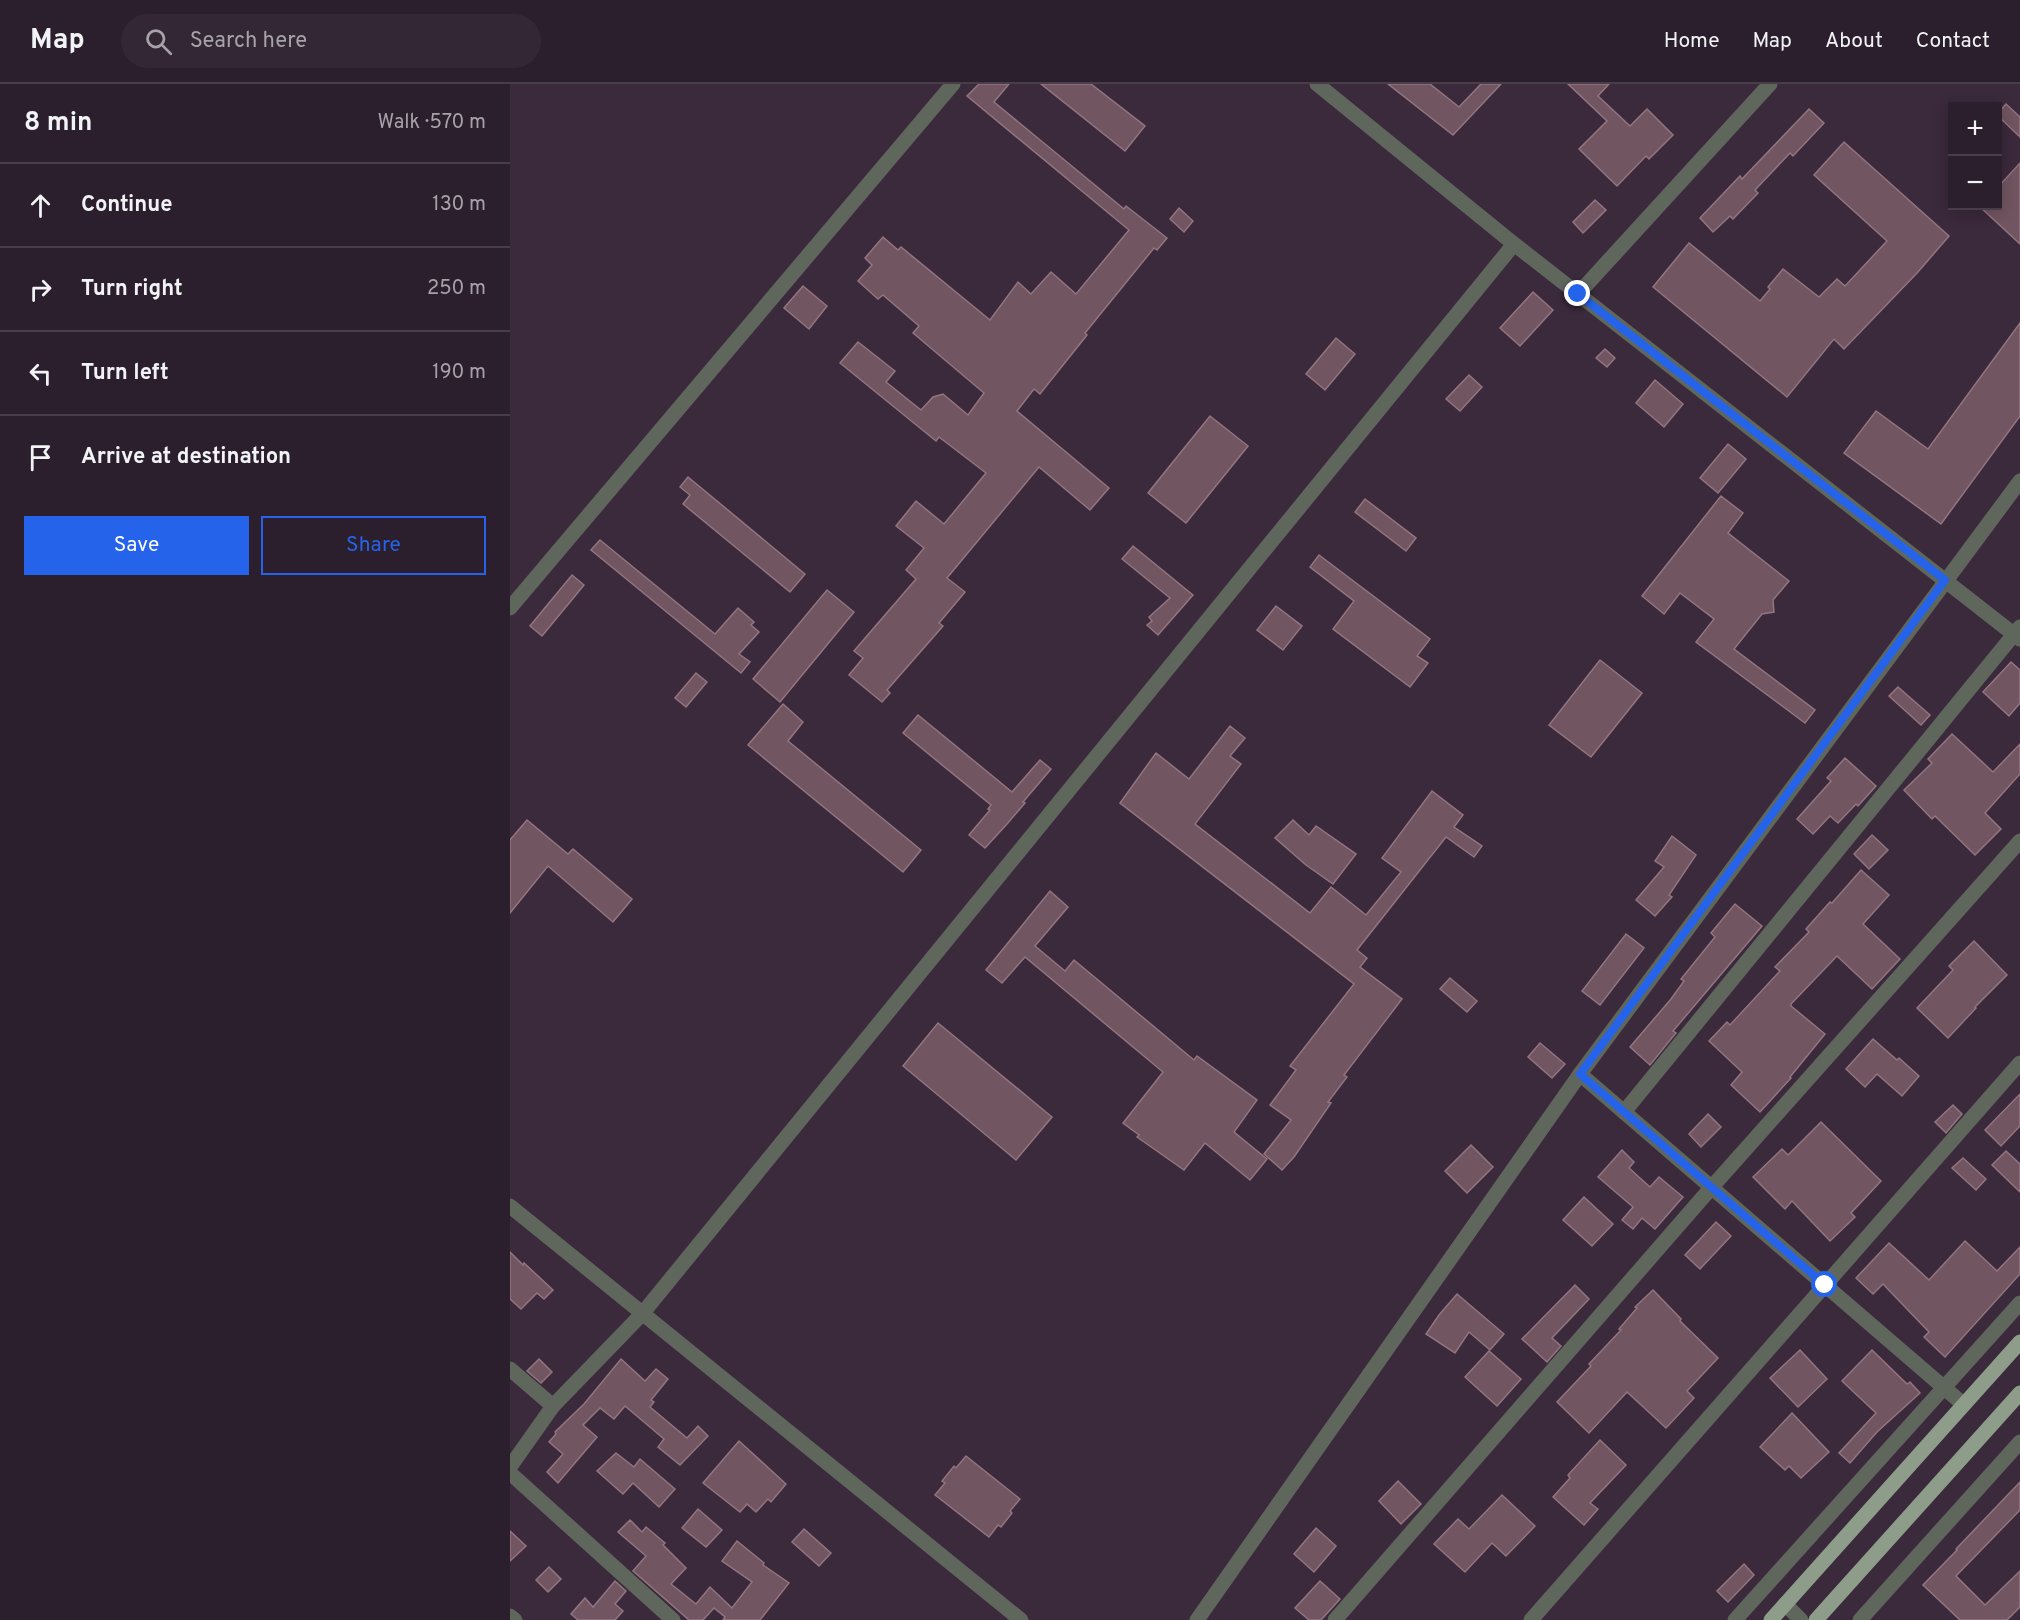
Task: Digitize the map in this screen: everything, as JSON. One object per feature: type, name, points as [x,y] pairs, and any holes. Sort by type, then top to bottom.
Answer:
[{"type":"main road","points":[[1771,1620],[2020,1342]]},
{"type":"main road","points":[[1816,1620],[2020,1393]]},
{"type":"street","points":[[510,608],[953,84]]},
{"type":"street","points":[[1317,84],[1514,244],[1945,580],[2018,634],[1624,1112]]},
{"type":"street","points":[[1578,294],[1770,84]]},
{"type":"street","points":[[510,1467],[553,1406],[642,1314],[1514,244]]},
{"type":"street","points":[[1197,1620],[1580,1074],[2020,481]]},
{"type":"street","points":[[1335,1620],[1711,1188],[2020,841]]},
{"type":"street","points":[[1531,1620],[2020,1063]]},
{"type":"street","points":[[1580,1074],[1963,1404]]},
{"type":"street","points":[[510,1206],[1022,1620]]},
{"type":"street","points":[[1735,1620],[2020,1303]]},
{"type":"street","points":[[510,1370],[553,1406]]},
{"type":"street","points":[[1860,1620],[2020,1442]]},
{"type":"street","points":[[510,1473],[673,1620]]},
{"type":"street","points":[[1785,1604],[1800,1620]]},
{"type":"street","points":[[510,1616],[515,1620]]},
{"type":"building","points":[[979,84],[1009,84],[994,102],[1124,209],[1126,206],[1167,238],[1157,250],[1154,248],[1085,333],[1087,335],[1040,394],[1034,389],[1017,411],[1109,488],[1090,510],[1039,467],[947,578],[965,592],[939,623],[943,626],[887,690],[890,693],[882,702],[849,675],[863,658],[854,651],[916,579],[906,570],[924,548],[896,526],[916,501],[944,524],[986,473],[939,437],[936,441],[840,363],[858,342],[895,371],[886,382],[921,410],[933,397],[943,394],[968,415],[984,393],[913,333],[919,326],[883,295],[878,299],[858,281],[872,265],[865,258],[883,237],[898,250],[901,247],[990,320],[1018,282],[1031,294],[1051,272],[1076,294],[1129,230],[967,96]]},
{"type":"building","points":[[1041,84],[1091,84],[1145,126],[1125,151]]},
{"type":"building","points":[[1388,84],[1430,84],[1459,107],[1481,84],[1501,84],[1453,135]]},
{"type":"building","points":[[1568,84],[1609,84],[1598,96],[1630,126],[1647,109],[1673,135],[1649,159],[1646,156],[1617,186],[1579,149],[1607,121]]},
{"type":"building","points":[[2006,104],[2020,117],[2020,137],[2002,120],[2002,108]]},
{"type":"building","points":[[1809,109],[1824,123],[1793,156],[1790,153],[1755,190],[1758,193],[1733,219],[1730,216],[1713,232],[1700,218],[1740,176],[1742,179]]},
{"type":"building","points":[[1844,142],[1949,236],[1844,349],[1834,339],[1787,397],[1653,287],[1689,243],[1760,301],[1783,269],[1819,297],[1837,279],[1845,286],[1887,241],[1814,175]]},
{"type":"building","points":[[2020,163],[2020,244],[1983,210],[2002,210],[2002,183]]},
{"type":"building","points":[[1595,200],[1606,210],[1583,233],[1573,222]]},
{"type":"building","points":[[1179,208],[1193,221],[1184,232],[1170,219]]},
{"type":"building","points":[[803,286],[827,306],[809,329],[784,308]]},
{"type":"building","points":[[1533,292],[1553,310],[1520,346],[1500,328]]},
{"type":"building","points":[[2020,323],[2020,416],[1941,524],[1844,453],[1876,411],[1928,449]]},
{"type":"building","points":[[1336,338],[1355,354],[1325,390],[1306,374]]},
{"type":"building","points":[[1605,349],[1615,358],[1607,367],[1596,358]]},
{"type":"building","points":[[1469,375],[1482,387],[1460,411],[1446,399]]},
{"type":"building","points":[[1655,380],[1683,404],[1664,427],[1636,403]]},
{"type":"building","points":[[1210,416],[1248,446],[1186,523],[1148,493]]},
{"type":"building","points":[[1728,444],[1746,459],[1718,493],[1700,478]]},
{"type":"building","points":[[688,477],[805,574],[790,592],[683,504],[690,495],[680,487]]},
{"type":"building","points":[[1721,496],[1743,513],[1728,533],[1789,581],[1773,600],[1774,612],[1762,614],[1734,649],[1815,710],[1805,723],[1696,642],[1714,619],[1680,593],[1664,614],[1642,596]]},
{"type":"building","points":[[1365,499],[1416,538],[1406,551],[1355,512]]},
{"type":"building","points":[[600,540],[715,634],[738,608],[754,622],[751,625],[759,632],[739,654],[750,662],[741,673],[591,550]]},
{"type":"building","points":[[1133,546],[1193,595],[1158,635],[1147,625],[1152,621],[1149,617],[1170,598],[1122,559]]},
{"type":"building","points":[[1319,555],[1430,639],[1417,656],[1428,663],[1410,687],[1333,629],[1354,601],[1310,567]]},
{"type":"building","points":[[572,575],[584,585],[542,636],[530,626]]},
{"type":"building","points":[[827,590],[854,612],[780,702],[753,679]]},
{"type":"building","points":[[1276,606],[1302,626],[1283,650],[1257,630]]},
{"type":"building","points":[[1600,660],[1642,693],[1591,757],[1549,725]]},
{"type":"building","points":[[2011,662],[2020,670],[2020,703],[2009,716],[1983,692]]},
{"type":"building","points":[[696,673],[707,682],[686,707],[675,698]]},
{"type":"building","points":[[1898,687],[1930,715],[1921,725],[1889,696]]},
{"type":"building","points":[[783,704],[803,722],[788,741],[921,850],[903,872],[748,745]]},
{"type":"building","points":[[918,715],[1012,792],[1040,760],[1051,769],[1023,802],[1025,803],[985,848],[969,835],[990,810],[988,809],[991,805],[903,733]]},
{"type":"building","points":[[1230,726],[1245,738],[1230,756],[1241,764],[1195,824],[1310,913],[1331,887],[1366,915],[1401,872],[1382,858],[1432,791],[1463,815],[1454,827],[1482,846],[1474,857],[1446,837],[1357,950],[1367,958],[1360,967],[1402,999],[1344,1075],[1347,1077],[1328,1102],[1331,1103],[1294,1157],[1282,1170],[1264,1154],[1291,1120],[1270,1105],[1296,1070],[1290,1066],[1354,984],[1120,803],[1156,753],[1189,779]]},
{"type":"building","points":[[1952,734],[1993,772],[2020,744],[2020,774],[1985,813],[2001,829],[1975,855],[1935,816],[1932,819],[1904,790],[1932,763],[1928,759]]},
{"type":"building","points":[[1845,758],[1876,786],[1838,823],[1830,816],[1813,834],[1797,819],[1831,781],[1827,778]]},
{"type":"building","points":[[527,820],[568,854],[573,849],[632,899],[613,922],[548,866],[510,913],[510,840]]},
{"type":"building","points":[[1293,820],[1309,835],[1316,826],[1356,854],[1333,884],[1306,865],[1275,838]]},
{"type":"building","points":[[1872,835],[1888,850],[1869,869],[1854,854]]},
{"type":"building","points":[[1672,836],[1696,855],[1669,895],[1672,897],[1655,916],[1636,900],[1664,867],[1655,861]]},
{"type":"building","points":[[1861,870],[1889,895],[1863,924],[1900,959],[1872,989],[1837,956],[1791,1004],[1825,1034],[1791,1078],[1760,1112],[1731,1085],[1742,1072],[1709,1041],[1727,1022],[1730,1025],[1780,971],[1775,967],[1809,932],[1806,929]]},
{"type":"building","points":[[1050,891],[1068,907],[1035,946],[1065,971],[1074,960],[1194,1060],[1197,1056],[1257,1100],[1234,1132],[1267,1159],[1250,1180],[1205,1143],[1184,1170],[1137,1137],[1139,1135],[1123,1123],[1163,1072],[1025,957],[1002,983],[986,970]]},
{"type":"building","points":[[1735,904],[1762,926],[1673,1031],[1676,1033],[1650,1065],[1630,1047],[1671,999],[1684,981],[1681,979],[1715,937],[1711,933]]},
{"type":"building","points":[[1626,934],[1644,948],[1600,1005],[1582,991]]},
{"type":"building","points":[[1974,941],[2007,975],[1948,1038],[1917,1008],[1953,970],[1949,966]]},
{"type":"building","points":[[1450,978],[1477,1001],[1467,1012],[1440,989]]},
{"type":"building","points":[[938,1023],[1052,1117],[1016,1160],[903,1066]]},
{"type":"building","points":[[1873,1039],[1919,1076],[1902,1096],[1877,1074],[1865,1087],[1846,1069]]},
{"type":"building","points":[[1540,1043],[1565,1064],[1552,1078],[1528,1057]]},
{"type":"building","points":[[2020,1094],[2020,1126],[2001,1146],[1985,1130]]},
{"type":"building","points":[[1953,1105],[1962,1114],[1946,1133],[1935,1122]]},
{"type":"building","points":[[1708,1114],[1721,1127],[1701,1147],[1689,1134]]},
{"type":"building","points":[[1821,1122],[1881,1181],[1851,1213],[1855,1217],[1830,1241],[1792,1201],[1785,1209],[1753,1177],[1782,1149],[1788,1155]]},
{"type":"building","points":[[1471,1145],[1493,1167],[1467,1193],[1445,1171]]},
{"type":"building","points":[[1622,1150],[1634,1162],[1629,1168],[1650,1187],[1659,1177],[1683,1197],[1655,1229],[1642,1218],[1633,1229],[1622,1220],[1633,1207],[1598,1177]]},
{"type":"building","points":[[2006,1151],[2020,1164],[2020,1192],[1992,1165]]},
{"type":"building","points":[[1963,1158],[1986,1179],[1976,1190],[1952,1168]]},
{"type":"building","points":[[1584,1197],[1613,1224],[1592,1246],[1563,1220]]},
{"type":"building","points":[[1716,1222],[1731,1236],[1700,1269],[1685,1255]]},
{"type":"building","points":[[1965,1241],[1997,1271],[2020,1247],[2020,1274],[1945,1357],[1924,1337],[1929,1332],[1883,1284],[1873,1294],[1856,1278],[1889,1243],[1929,1280]]},
{"type":"building","points":[[510,1252],[553,1290],[544,1299],[537,1293],[521,1309],[510,1299]]},
{"type":"building","points":[[1575,1285],[1589,1299],[1552,1338],[1561,1346],[1547,1362],[1522,1339]]},
{"type":"building","points":[[1653,1290],[1681,1319],[1680,1321],[1718,1358],[1687,1391],[1694,1398],[1666,1428],[1627,1392],[1589,1433],[1557,1402],[1621,1330],[1619,1329],[1637,1308],[1635,1307]]},
{"type":"building","points":[[1457,1294],[1504,1334],[1490,1350],[1469,1332],[1455,1353],[1426,1334]]},
{"type":"building","points":[[1800,1350],[1827,1379],[1798,1407],[1770,1378]]},
{"type":"building","points":[[1872,1350],[1907,1384],[1910,1382],[1920,1393],[1877,1432],[1850,1463],[1839,1453],[1876,1413],[1842,1381]]},
{"type":"building","points":[[1489,1351],[1521,1379],[1497,1406],[1465,1377]]},
{"type":"building","points":[[539,1359],[552,1372],[541,1383],[527,1371]]},
{"type":"building","points":[[621,1359],[645,1381],[656,1369],[668,1379],[651,1400],[654,1402],[650,1407],[687,1438],[698,1426],[708,1436],[680,1465],[658,1447],[664,1439],[625,1406],[614,1419],[600,1408],[583,1425],[597,1437],[558,1483],[547,1472],[563,1454],[549,1442],[556,1434],[555,1432],[584,1404]]},
{"type":"building","points":[[1792,1413],[1829,1452],[1801,1478],[1789,1466],[1785,1470],[1760,1447]]},
{"type":"building","points":[[1600,1440],[1626,1465],[1590,1503],[1598,1509],[1584,1525],[1553,1497],[1570,1478],[1568,1475]]},
{"type":"building","points":[[739,1441],[786,1484],[771,1502],[768,1499],[756,1512],[747,1504],[740,1512],[703,1483]]},
{"type":"building","points":[[616,1453],[634,1467],[640,1459],[675,1489],[659,1507],[633,1483],[623,1494],[597,1471]]},
{"type":"building","points":[[966,1456],[1020,1499],[1001,1527],[998,1525],[989,1537],[935,1495],[945,1483],[942,1481]]},
{"type":"building","points":[[1398,1481],[1421,1504],[1401,1524],[1379,1501]]},
{"type":"building","points":[[2020,1482],[2020,1510],[1956,1576],[1985,1605],[2020,1571],[2020,1607],[2007,1620],[1960,1620],[1923,1585]]},
{"type":"building","points":[[1502,1495],[1535,1526],[1506,1556],[1492,1543],[1465,1572],[1434,1544],[1458,1519],[1469,1529]]},
{"type":"building","points":[[698,1509],[722,1530],[706,1547],[682,1528]]},
{"type":"building","points":[[630,1520],[642,1532],[646,1527],[665,1543],[663,1545],[686,1568],[671,1584],[696,1604],[710,1587],[732,1608],[752,1582],[722,1561],[737,1541],[764,1563],[763,1565],[789,1583],[760,1620],[723,1620],[725,1617],[714,1608],[703,1620],[689,1620],[633,1571],[646,1556],[618,1532]]},
{"type":"building","points":[[1316,1528],[1336,1546],[1314,1572],[1294,1554]]},
{"type":"building","points":[[804,1529],[831,1553],[819,1566],[792,1542]]},
{"type":"building","points":[[510,1531],[526,1546],[510,1561]]},
{"type":"building","points":[[1744,1564],[1754,1575],[1728,1602],[1717,1591]]},
{"type":"building","points":[[549,1567],[561,1579],[548,1592],[536,1580]]},
{"type":"building","points":[[615,1581],[626,1591],[615,1604],[623,1611],[615,1620],[578,1620],[571,1614],[585,1598],[593,1607]]},
{"type":"building","points":[[1320,1581],[1340,1599],[1321,1620],[1309,1620],[1295,1608]]},
{"type":"route","points":[[1578,294],[1945,580],[1580,1074],[1825,1285]]}]
